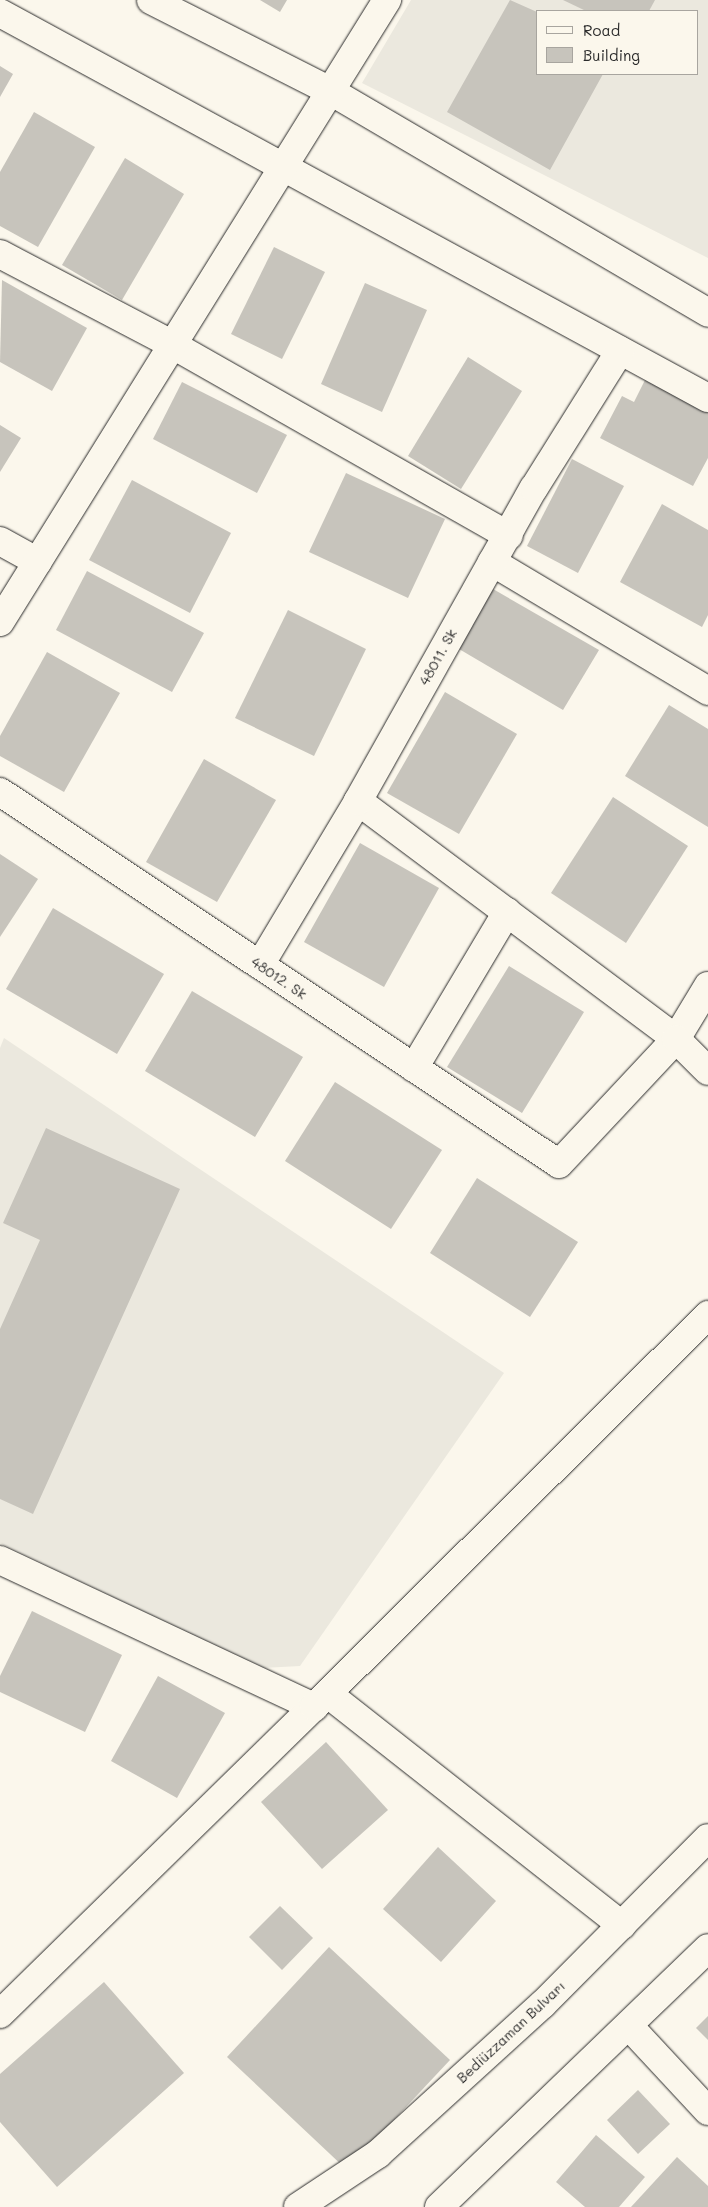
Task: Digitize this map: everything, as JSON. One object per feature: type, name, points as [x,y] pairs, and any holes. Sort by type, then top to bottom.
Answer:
[{"type":"street","points":[[151,0],[332,92],[708,313]]},
{"type":"street","points":[[0,622],[332,92],[387,0]]},
{"type":"street","points":[[0,13],[285,166],[708,398]]},
{"type":"street","points":[[0,254],[173,345],[509,536]]},
{"type":"street","name":"48011. Sk","points":[[260,965],[358,801],[492,562],[509,536],[534,488],[620,351]]},
{"type":"street","points":[[0,541],[38,562]]},
{"type":"street","points":[[492,562],[708,691]]},
{"type":"street","name":"48012. Sk","points":[[0,792],[559,1164],[676,1038]]},
{"type":"street","points":[[358,801],[676,1038],[708,1071]]},
{"type":"street","points":[[414,1068],[507,912]]},
{"type":"street","points":[[676,1038],[708,986]]},
{"type":"street","points":[[0,2014],[321,1700],[708,1315]]},
{"type":"street","points":[[0,1560],[321,1700],[622,1925]]},
{"type":"street","name":"Bediüzzaman Bulvarı","points":[[298,2207],[378,2154],[542,2006],[708,1838]]},
{"type":"street","points":[[439,2207],[708,1948]]},
{"type":"street","points":[[629,2026],[708,2112]]},
{"type":"shaded area","points":[[411,0],[708,0],[708,258],[362,83]]},
{"type":"shaded area","points":[[4,1038],[504,1373],[300,1666],[262,1668],[0,1543],[0,1048]]},
{"type":"building","points":[[260,0],[287,0],[280,12]]},
{"type":"building","points":[[510,0],[536,12],[536,75],[602,75],[550,170],[447,112]]},
{"type":"building","points":[[563,0],[655,0],[650,10],[584,10]]},
{"type":"building","points":[[0,66],[13,74],[0,97]]},
{"type":"building","points":[[34,112],[95,147],[38,247],[0,226],[0,172]]},
{"type":"building","points":[[125,158],[184,194],[122,300],[62,265]]},
{"type":"building","points":[[274,247],[325,272],[282,359],[231,334]]},
{"type":"building","points":[[2,280],[87,328],[52,391],[0,362]]},
{"type":"building","points":[[365,283],[427,310],[382,412],[321,384]]},
{"type":"building","points":[[468,357],[522,391],[461,489],[408,456]]},
{"type":"building","points":[[645,380],[708,413],[708,458],[693,486],[600,438],[622,396],[634,402]]},
{"type":"building","points":[[182,382],[287,435],[257,493],[153,439]]},
{"type":"building","points":[[0,425],[21,438],[0,472]]},
{"type":"building","points":[[572,459],[624,486],[578,573],[527,546]]},
{"type":"building","points":[[346,473],[445,519],[408,598],[309,552]]},
{"type":"building","points":[[132,480],[231,533],[190,613],[89,560]]},
{"type":"building","points":[[662,504],[708,530],[708,615],[702,627],[620,582]]},
{"type":"building","points":[[87,571],[204,633],[172,692],[56,630]]},
{"type":"building","points":[[493,589],[599,650],[563,710],[459,649]]},
{"type":"building","points":[[288,610],[366,649],[314,756],[235,718]]},
{"type":"building","points":[[47,652],[120,693],[64,792],[0,756],[0,736]]},
{"type":"building","points":[[445,692],[517,734],[459,834],[387,793]]},
{"type":"building","points":[[669,705],[708,729],[708,827],[625,776]]},
{"type":"building","points":[[204,759],[276,800],[217,902],[146,862]]},
{"type":"building","points":[[613,797],[688,846],[626,943],[551,893]]},
{"type":"building","points":[[360,843],[439,888],[384,987],[304,942]]},
{"type":"building","points":[[0,854],[38,879],[0,937]]},
{"type":"building","points":[[53,908],[164,974],[117,1054],[6,989]]},
{"type":"building","points":[[509,966],[584,1012],[522,1113],[447,1067]]},
{"type":"building","points":[[192,991],[303,1057],[255,1137],[145,1071]]},
{"type":"building","points":[[335,1082],[442,1150],[391,1229],[285,1161]]},
{"type":"building","points":[[46,1128],[180,1189],[33,1514],[0,1499],[0,1329],[40,1240],[3,1223]]},
{"type":"building","points":[[477,1178],[578,1242],[530,1317],[430,1253]]},
{"type":"building","points":[[32,1611],[122,1655],[85,1732],[0,1692],[0,1676]]},
{"type":"building","points":[[158,1676],[225,1713],[177,1798],[111,1761]]},
{"type":"building","points":[[326,1742],[388,1810],[322,1869],[261,1802]]},
{"type":"building","points":[[438,1847],[496,1901],[441,1962],[383,1909]]},
{"type":"building","points":[[280,1906],[313,1938],[282,1970],[249,1937]]},
{"type":"building","points":[[329,1947],[450,2060],[347,2170],[227,2057]]},
{"type":"building","points":[[104,1982],[184,2073],[57,2187],[0,2122],[0,2074]]},
{"type":"building","points":[[708,2016],[708,2040],[696,2028]]},
{"type":"building","points":[[638,2090],[670,2124],[638,2154],[607,2120]]},
{"type":"building","points":[[596,2135],[645,2177],[619,2207],[585,2207],[556,2182]]},
{"type":"building","points":[[677,2157],[708,2186],[708,2207],[631,2207]]}]
